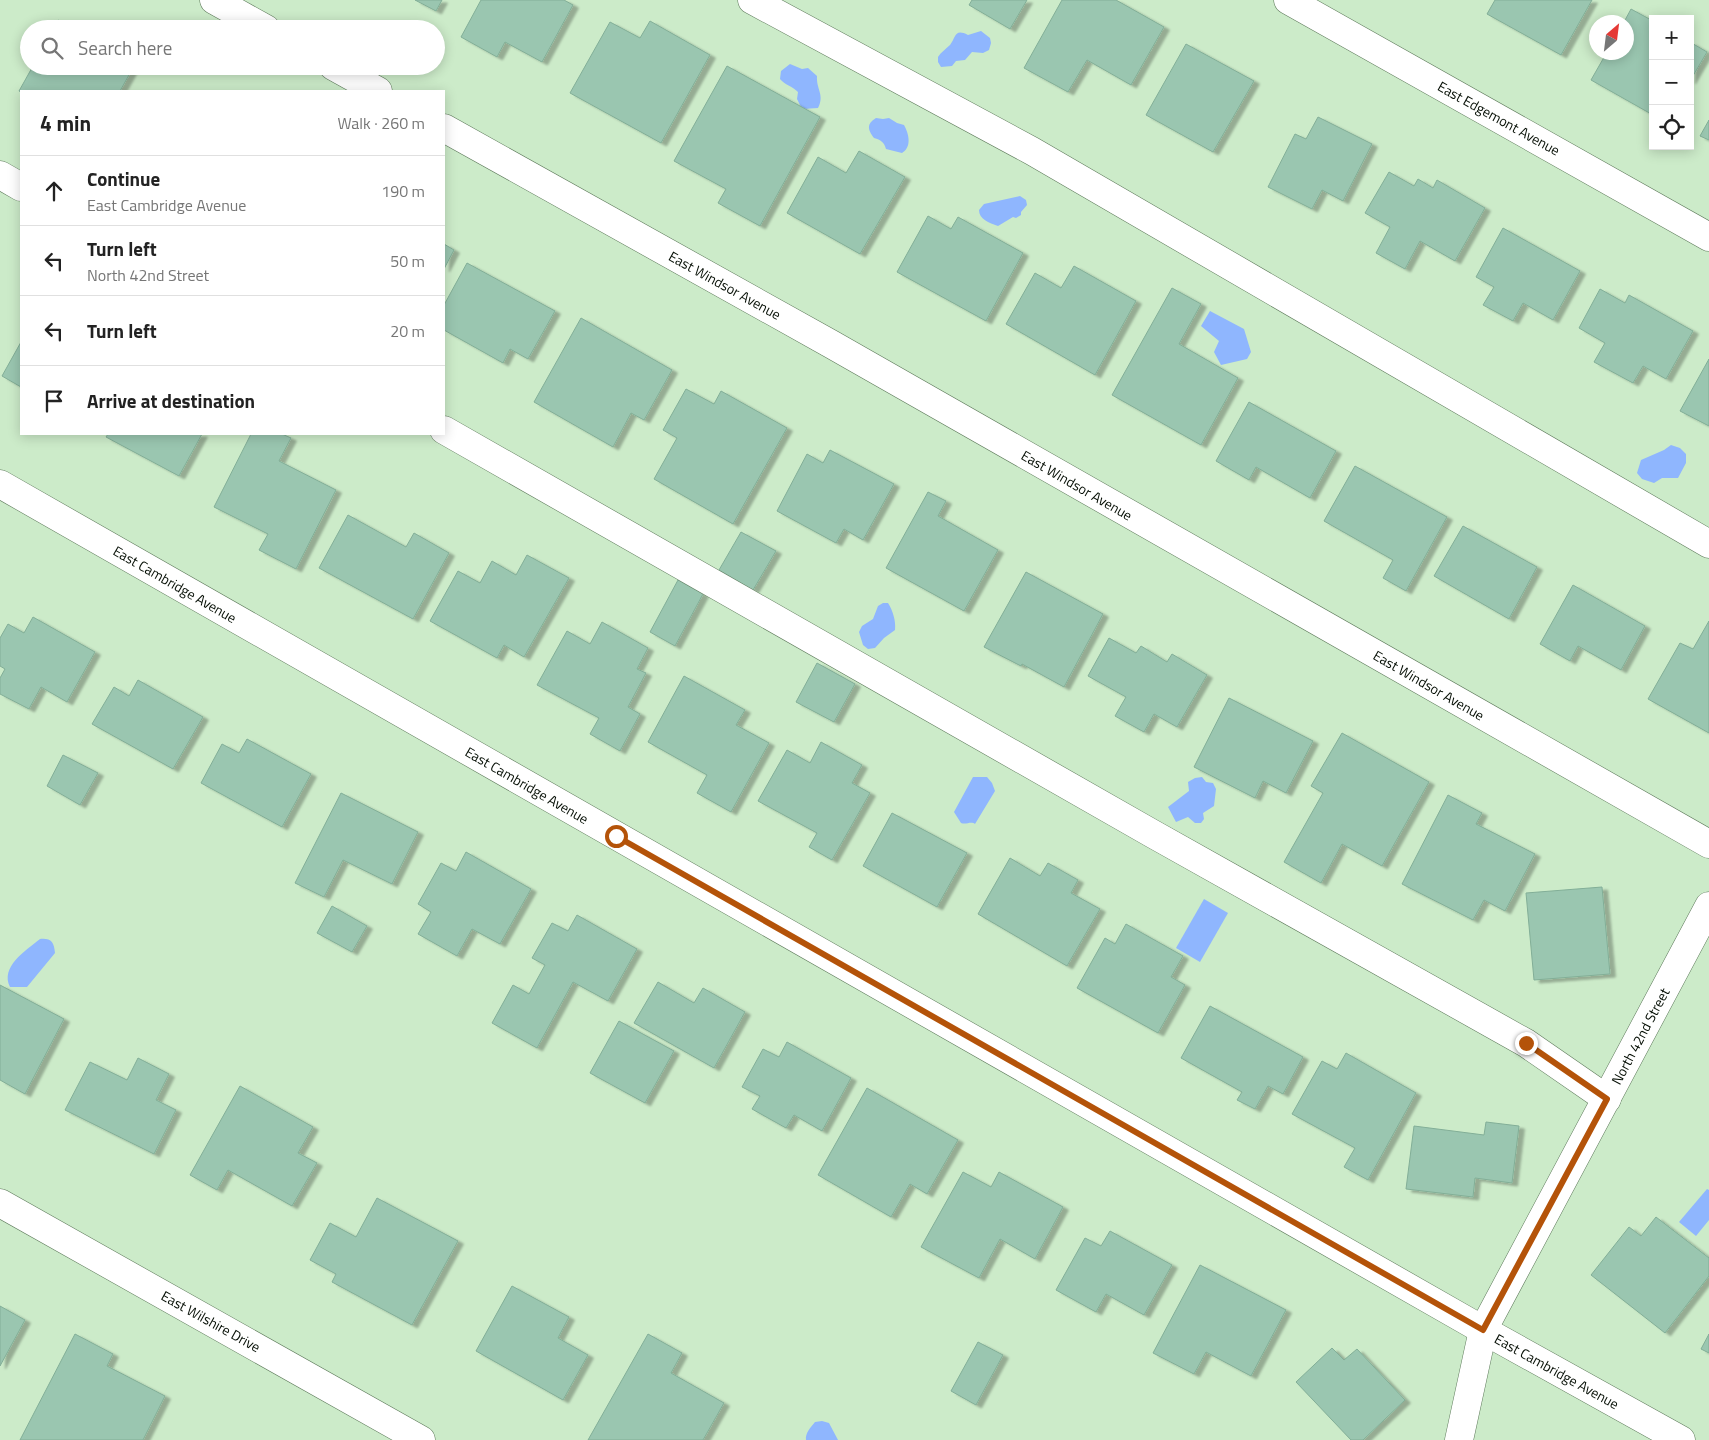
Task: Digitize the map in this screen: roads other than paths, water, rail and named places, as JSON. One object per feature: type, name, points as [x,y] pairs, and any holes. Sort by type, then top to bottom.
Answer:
[{"type":"street","points":[[214,0],[250,20]]},
{"type":"street","points":[[752,0],[1032,151],[1709,544]]},
{"type":"street","name":"East Edgemont Avenue","points":[[1288,0],[1709,237]]},
{"type":"street","points":[[349,75],[376,90]]},
{"type":"street","name":"East Windsor Avenue","points":[[445,129],[840,349],[1709,844]]},
{"type":"street","points":[[0,175],[20,186]]},
{"type":"street","points":[[445,431],[1144,829],[1526,1043],[1607,1099]]},
{"type":"street","name":"East Cambridge Avenue","points":[[0,484],[1483,1330],[1681,1440]]},
{"type":"street","name":"North 42nd Street","points":[[1459,1440],[1483,1330],[1709,906]]},
{"type":"street","name":"East Wilshire Drive","points":[[0,1203],[421,1440]]},
{"type":"water","points":[[981,31],[990,38],[989,50],[983,53],[972,52],[965,60],[956,61],[952,66],[941,67],[938,57],[950,45],[958,33],[968,35]]},
{"type":"water","points":[[790,64],[802,69],[808,68],[817,76],[821,99],[818,108],[802,109],[797,99],[798,92],[780,79],[781,71]]},
{"type":"water","points":[[876,118],[889,118],[904,125],[909,140],[907,147],[902,153],[886,149],[882,142],[874,138],[870,132],[869,125]]},
{"type":"water","points":[[1020,196],[1026,200],[1027,205],[1021,212],[1021,215],[1016,218],[1013,217],[998,226],[988,222],[979,213],[984,204]]},
{"type":"water","points":[[1210,311],[1244,329],[1251,352],[1247,359],[1221,365],[1214,352],[1219,341],[1201,326]]},
{"type":"water","points":[[1671,445],[1680,448],[1686,454],[1686,463],[1678,478],[1662,478],[1654,483],[1642,479],[1637,473],[1641,460]]},
{"type":"water","points":[[888,603],[891,609],[895,620],[895,630],[875,648],[868,649],[863,645],[859,632],[862,626],[873,619],[878,606]]},
{"type":"water","points":[[973,777],[987,777],[995,791],[975,824],[961,823],[954,812]]},
{"type":"water","points":[[1202,777],[1206,782],[1213,783],[1216,789],[1214,806],[1203,813],[1204,819],[1201,823],[1195,823],[1188,817],[1176,822],[1168,807],[1189,791],[1188,782]]},
{"type":"water","points":[[1204,899],[1228,913],[1200,962],[1176,948]]},
{"type":"water","points":[[40,939],[51,941],[55,953],[27,987],[10,987],[8,973],[11,966],[21,954]]},
{"type":"water","points":[[1707,1189],[1709,1190],[1709,1220],[1696,1236],[1679,1222]]},
{"type":"water","points":[[815,1422],[829,1423],[838,1440],[806,1440],[807,1433]]}]
